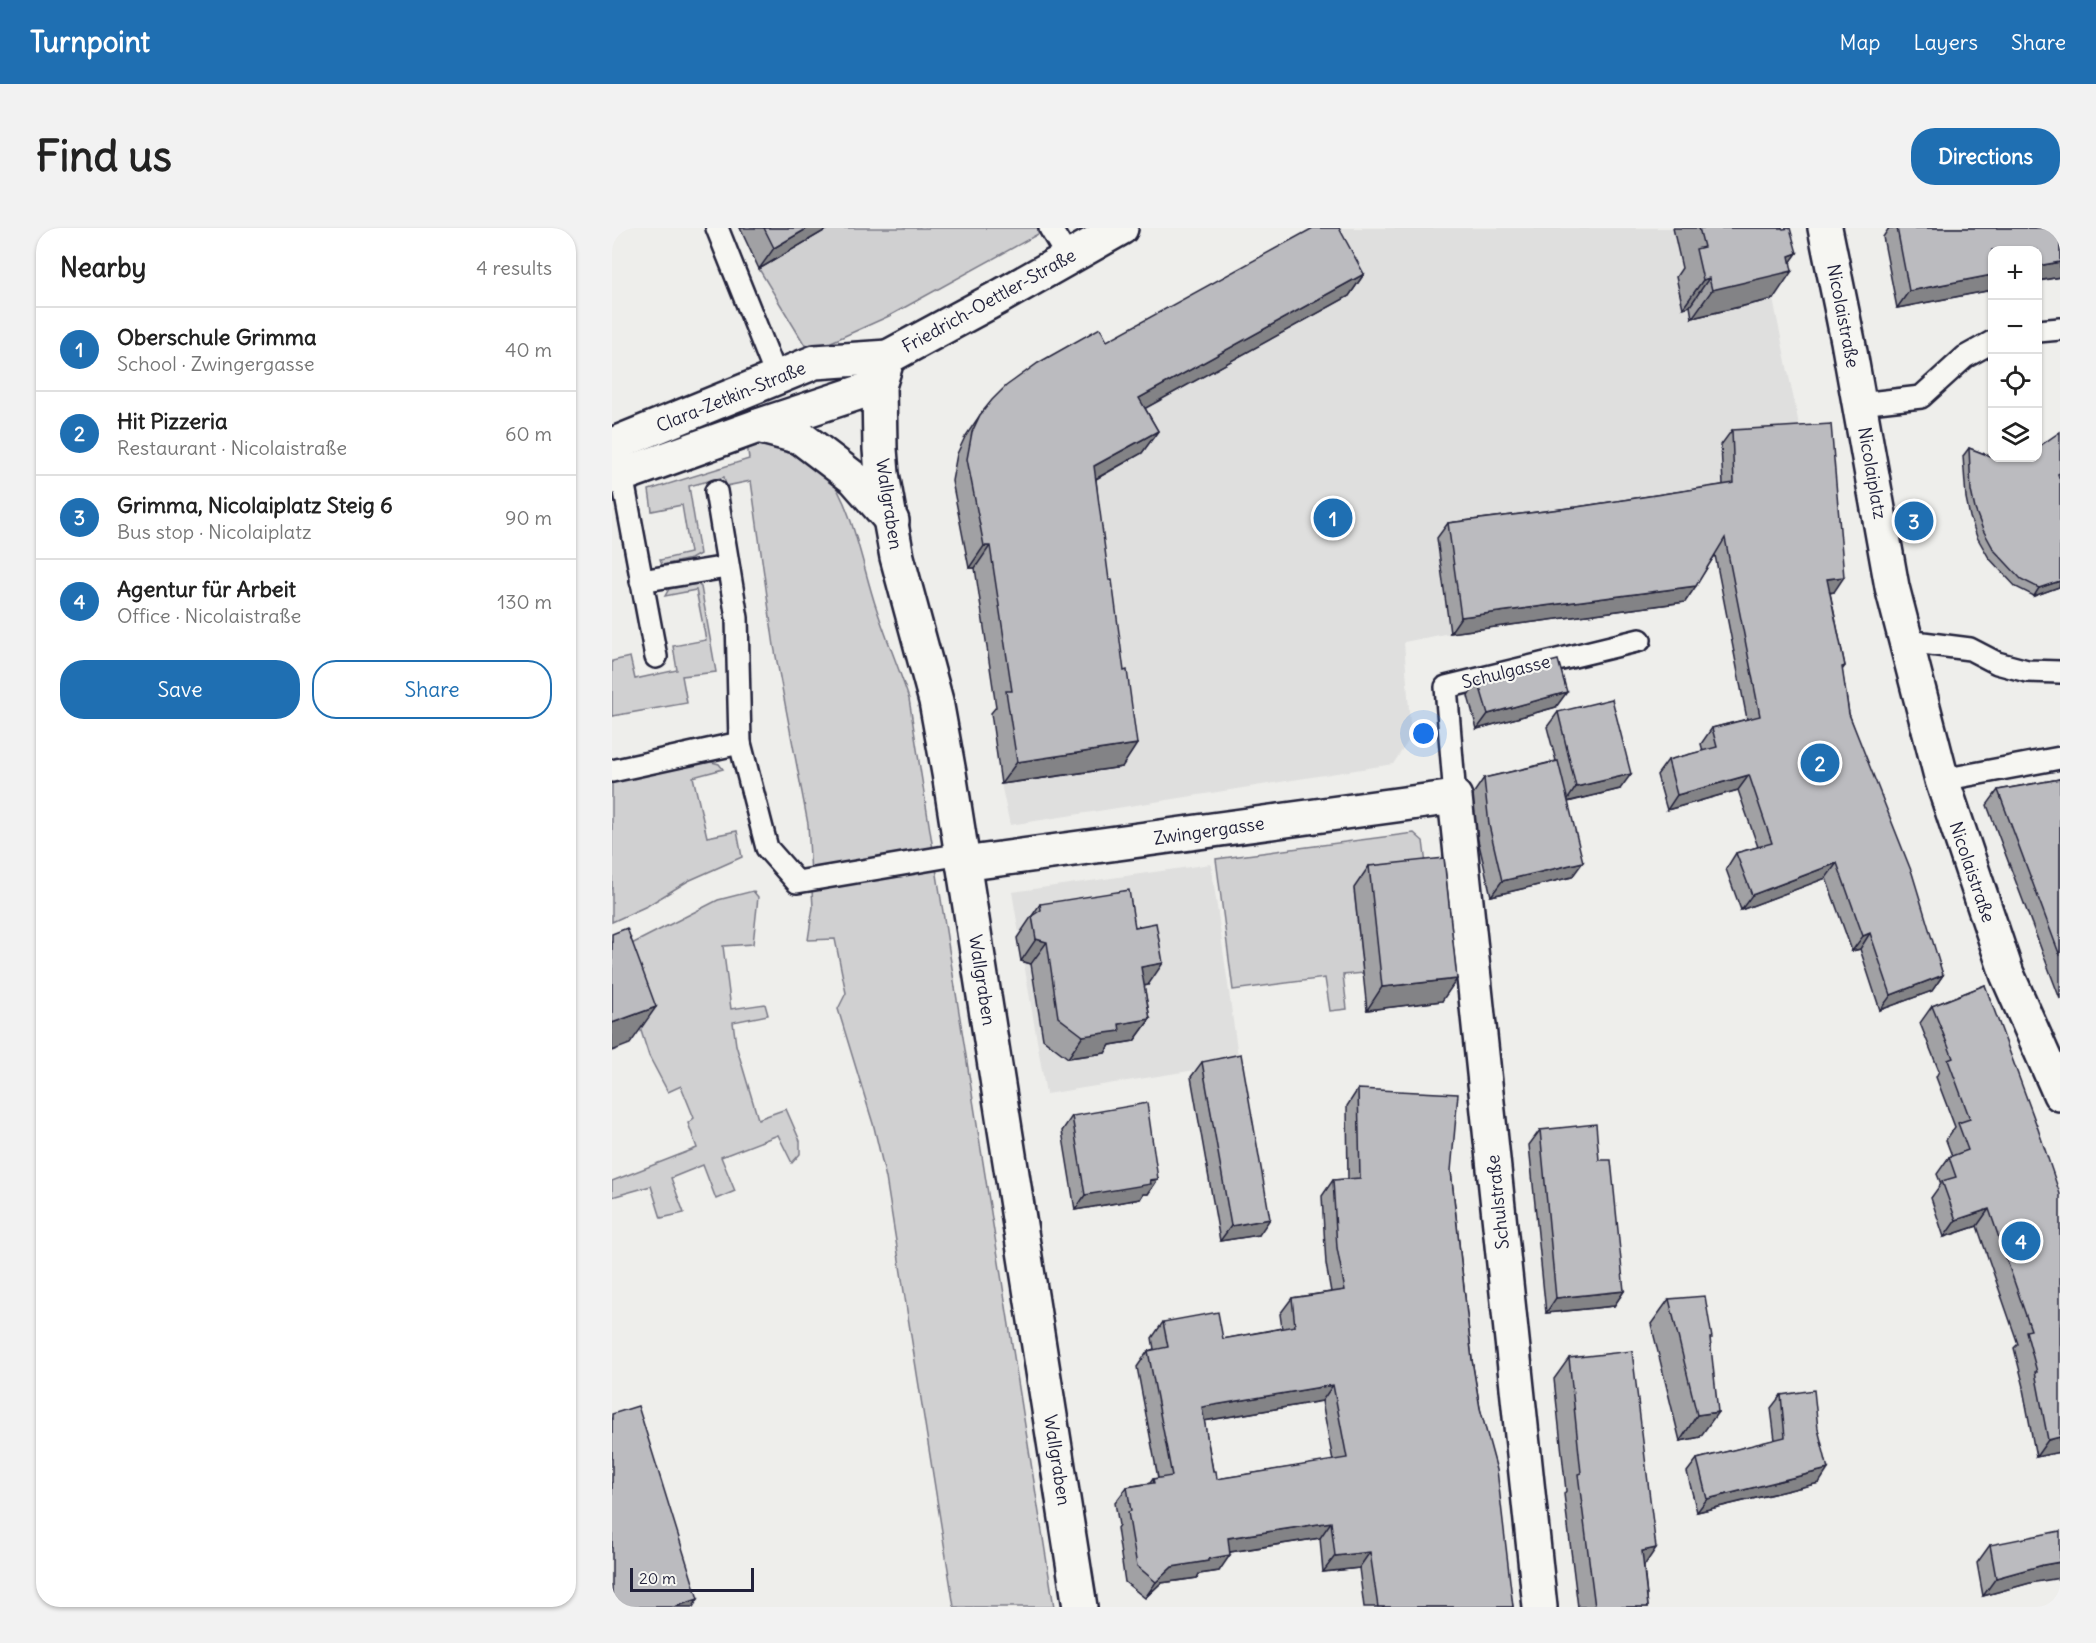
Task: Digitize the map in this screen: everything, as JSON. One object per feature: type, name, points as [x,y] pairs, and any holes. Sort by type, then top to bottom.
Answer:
[{"type":"street","name":"Friedrich-Oettler-Straße","points":[[884,372],[1068,258],[1121,228]]},
{"type":"street","name":"Nicolaistraße","points":[[1825,228],[1860,404]]},
{"type":"street","name":"Clara-Zetkin-Straße","points":[[615,466],[777,378],[815,362],[884,372]]},
{"type":"street","name":"Clara-Zetkin-Straße","points":[[615,466],[758,426],[884,372]]},
{"type":"street","name":"Wallgraben","points":[[884,372],[880,449],[882,474],[897,557],[936,701],[1080,1607]]},
{"type":"street","name":"Nicolaiplatz","points":[[1860,404],[1892,587],[1907,642]]},
{"type":"street","name":"Clara-Zetkin-Straße","points":[[758,426],[800,436],[855,479],[892,521]]},
{"type":"street","name":"Nicolaistraße","points":[[1907,642],[1941,780],[2007,974],[2060,1094]]},
{"type":"street","name":"Zwingergasse","points":[[962,859],[1455,797]]},
{"type":"street","name":"Schulstraße","points":[[1455,797],[1540,1607]]},
{"type":"lane","points":[[717,228],[777,378]]},
{"type":"lane","points":[[1050,228],[1068,258]]},
{"type":"lane","points":[[2042,331],[2060,329]]},
{"type":"lane","name":"Nicolaiplatz","points":[[1860,404],[1921,397],[1965,357],[1988,344]]},
{"type":"lane","points":[[615,466],[656,657]]},
{"type":"lane","points":[[716,491],[737,618],[740,743],[767,848],[796,882],[962,859]]},
{"type":"lane","points":[[641,581],[727,567]]},
{"type":"lane","name":"Schulgasse","points":[[1455,797],[1446,687],[1640,640]]},
{"type":"lane","points":[[1907,642],[1970,649],[1997,663],[2027,671],[2060,672]]},
{"type":"lane","points":[[612,771],[740,743]]},
{"type":"lane","points":[[1941,780],[2060,758]]},
{"type":"shaded area","points":[[828,228],[1049,228],[889,316],[809,352],[759,269]]},
{"type":"shaded area","points":[[1313,228],[1673,228],[1684,275],[1676,277],[1683,308],[1690,306],[1692,318],[1773,299],[1802,439],[1726,498],[1437,538],[1450,633],[1404,642],[1411,737],[1393,764],[1010,825],[1001,784],[1122,766],[1079,488],[1121,414]]},
{"type":"shaded area","points":[[747,443],[780,447],[800,454],[819,466],[836,486],[850,519],[876,607],[909,699],[1054,1607],[954,1607],[886,1178],[874,1127],[838,1009],[846,993],[835,939],[808,940],[813,907],[808,824],[774,646],[751,481],[726,486],[724,477],[689,486],[700,554],[691,559],[662,565],[660,560],[690,553],[682,505],[652,511],[649,490],[749,459]]},
{"type":"shaded area","points":[[697,584],[701,587],[716,672],[682,676],[687,703],[612,716],[612,661],[630,657],[635,679],[677,670],[673,646],[706,640],[696,590],[665,596],[669,589]]},
{"type":"shaded area","points":[[708,761],[719,764],[723,769],[693,777],[707,837],[737,831],[742,857],[688,881],[647,906],[612,922],[612,783]]},
{"type":"shaded area","points":[[1414,833],[1423,841],[1428,880],[1354,889],[1363,973],[1343,975],[1347,1009],[1330,1011],[1325,978],[1233,990],[1216,859]]},
{"type":"shaded area","points":[[1211,864],[1239,1063],[1046,1094],[1012,892]]},
{"type":"shaded area","points":[[753,891],[758,897],[753,944],[723,946],[731,1009],[765,1004],[768,1015],[733,1022],[736,1045],[758,1119],[786,1109],[800,1141],[800,1154],[792,1163],[778,1135],[721,1157],[735,1191],[716,1199],[703,1165],[671,1178],[684,1213],[661,1218],[651,1186],[612,1197],[612,1181],[697,1148],[688,1123],[694,1118],[681,1086],[668,1092],[649,1056],[616,952],[718,900]]},
{"type":"building","points":[[764,228],[808,228],[774,248]]},
{"type":"building","points":[[1313,228],[1339,228],[1364,274],[1139,398],[1158,431],[1094,466],[1109,580],[1112,580],[1124,671],[1127,670],[1137,744],[1017,762],[1006,691],[1012,691],[990,546],[984,546],[967,459],[972,432],[980,415],[1006,386],[1038,363],[1100,328],[1107,341]]},
{"type":"building","points":[[1699,228],[1790,228],[1797,253],[1789,256],[1792,271],[1712,290],[1709,278],[1703,280],[1696,249],[1704,247]]},
{"type":"building","points":[[1897,228],[2060,228],[2060,262],[2042,265],[2042,246],[1988,246],[1988,276],[1909,291]]},
{"type":"building","points":[[1831,424],[1844,577],[1827,579],[1845,666],[1842,667],[1849,714],[1912,873],[1943,975],[1891,995],[1870,933],[1863,936],[1837,863],[1752,895],[1736,853],[1772,843],[1749,775],[1677,795],[1668,760],[1717,747],[1712,728],[1760,716],[1725,538],[1696,586],[1461,617],[1448,523],[1577,507],[1734,483],[1732,430]]},
{"type":"building","points":[[2060,432],[2060,473],[2058,474],[2060,480],[2060,581],[2039,588],[2021,579],[1994,550],[1983,530],[1971,491],[1969,448],[1988,455],[1988,462],[2042,462],[2042,445]]},
{"type":"building","points":[[1558,660],[1567,692],[1488,714],[1478,681]]},
{"type":"building","points":[[1612,699],[1631,774],[1576,787],[1558,712]]},
{"type":"building","points":[[1558,761],[1583,862],[1502,881],[1489,825],[1484,778]]},
{"type":"building","points":[[2060,779],[2060,956],[1998,790]]},
{"type":"building","points":[[1444,858],[1457,979],[1382,987],[1369,866]]},
{"type":"building","points":[[1129,890],[1135,927],[1156,923],[1163,963],[1141,967],[1150,1019],[1119,1024],[1120,1031],[1083,1036],[1058,1017],[1047,942],[1036,939],[1032,916],[1041,910],[1040,904]]},
{"type":"building","points":[[627,928],[656,1007],[612,1023],[612,934]]},
{"type":"building","points":[[1985,985],[2060,1194],[2060,1437],[2048,1440],[2035,1372],[2037,1372],[2026,1331],[2031,1330],[1989,1209],[1956,1220],[1942,1181],[1956,1177],[1949,1157],[1968,1150],[1958,1123],[1970,1119],[1948,1060],[1953,1058],[1932,1006]]},
{"type":"building","points":[[1241,1054],[1270,1219],[1231,1226],[1202,1062]]},
{"type":"building","points":[[1358,1089],[1458,1094],[1451,1171],[1472,1360],[1480,1408],[1497,1470],[1513,1607],[1378,1607],[1370,1552],[1335,1556],[1331,1522],[1228,1538],[1230,1555],[1172,1567],[1156,1582],[1137,1566],[1128,1512],[1131,1511],[1127,1487],[1154,1483],[1153,1479],[1172,1476],[1148,1351],[1168,1347],[1163,1322],[1218,1312],[1223,1339],[1295,1326],[1292,1298],[1345,1290],[1337,1248],[1333,1180],[1360,1178]],"holes":[[[1333,1385],[1347,1458],[1217,1479],[1216,1471],[1213,1471],[1202,1407]]]},
{"type":"building","points":[[1147,1103],[1158,1179],[1150,1180],[1151,1184],[1085,1195],[1072,1116]]},
{"type":"building","points":[[1596,1124],[1599,1160],[1611,1160],[1624,1291],[1556,1298],[1540,1130]]},
{"type":"building","points":[[1705,1296],[1712,1338],[1710,1338],[1718,1412],[1697,1415],[1669,1299]]},
{"type":"building","points":[[1632,1351],[1656,1548],[1642,1551],[1648,1607],[1595,1607],[1578,1474],[1581,1473],[1569,1358]]},
{"type":"building","points":[[1814,1390],[1818,1429],[1828,1469],[1707,1499],[1697,1459],[1785,1437],[1781,1395]]},
{"type":"building","points":[[638,1406],[698,1599],[674,1607],[612,1607],[612,1414]]},
{"type":"building","points":[[2060,1531],[2060,1562],[1996,1578],[1990,1545]]},
{"type":"place","name":"Oberschule Grimma","points":[[1333,518]]},
{"type":"place","name":"Grimma, Nicolaiplatz Steig 6","points":[[1914,521]]},
{"type":"place","name":"Hit Pizzeria","points":[[1820,763]]},
{"type":"place","name":"Agentur für Arbeit","points":[[2021,1241]]}]
